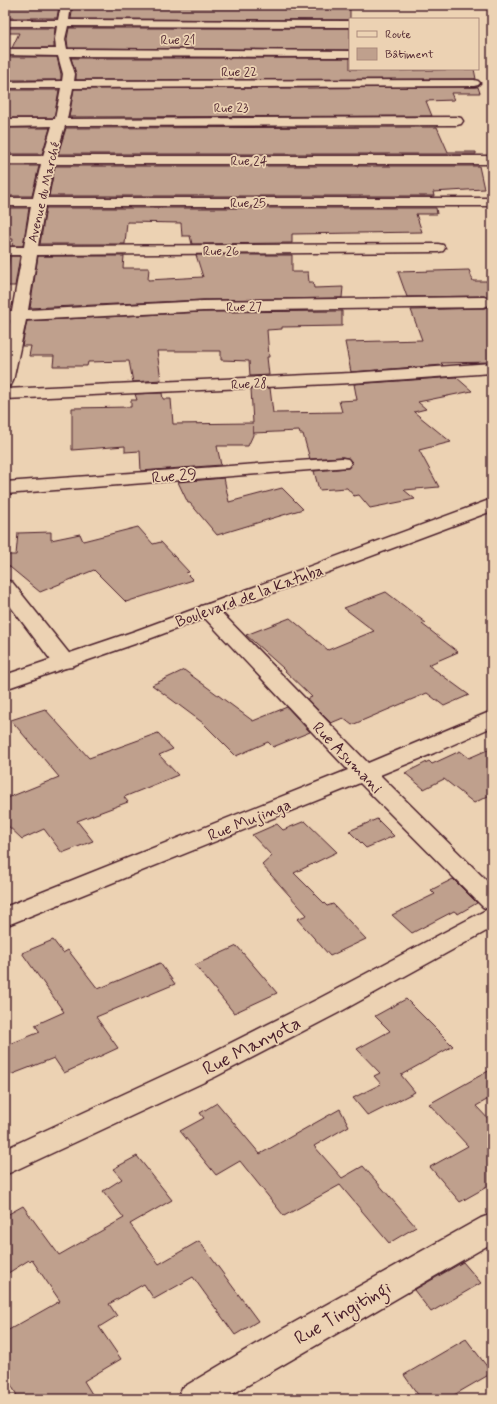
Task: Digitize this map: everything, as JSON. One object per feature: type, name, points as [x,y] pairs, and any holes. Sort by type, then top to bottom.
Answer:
[{"type":"street","name":"Avenue du Marché","points":[[5,381],[12,316],[30,251],[38,202],[48,160],[64,109],[66,85],[69,74],[62,52],[60,39],[66,5]]},
{"type":"street","points":[[5,23],[349,24]]},
{"type":"street","name":"Rue 21","points":[[5,52],[349,54]]},
{"type":"street","name":"Rue 22","points":[[5,85],[474,83]]},
{"type":"street","name":"Rue 23","points":[[5,123],[60,124],[264,121],[457,121]]},
{"type":"street","name":"Rue 24","points":[[5,160],[492,160]]},
{"type":"street","name":"Rue 25","points":[[5,202],[492,202]]},
{"type":"street","name":"Rue 26","points":[[5,252],[438,248]]},
{"type":"street","name":"Rue 27","points":[[12,316],[204,306],[484,302]]},
{"type":"street","name":"Rue 28","points":[[5,394],[351,378],[492,368]]},
{"type":"street","name":"Rue 29","points":[[5,488],[342,462]]},
{"type":"street","name":"Boulevard de la Katuba","points":[[5,682],[208,610],[492,505]]},
{"type":"street","points":[[5,588],[64,662]]},
{"type":"street","name":"Rue Asumani","points":[[208,610],[364,773],[492,901]]},
{"type":"street","name":"Rue Mujinga","points":[[5,917],[426,748],[492,718]]},
{"type":"street","name":"Rue Manyota","points":[[5,1163],[206,1069],[328,1006],[492,917]]},
{"type":"street","name":"Rue Tingitingi","points":[[194,1399],[273,1352],[492,1227]]},
{"type":"building","points":[[5,5],[59,6],[57,18],[5,18]]},
{"type":"building","points":[[73,5],[223,5],[223,7],[292,7],[350,5],[349,20],[71,19]]},
{"type":"building","points":[[5,28],[55,28],[54,48],[12,48],[19,33],[5,33]]},
{"type":"building","points":[[69,28],[349,28],[349,50],[68,48],[67,39]]},
{"type":"building","points":[[7,57],[57,57],[61,80],[5,80],[8,66],[6,66],[8,60],[6,60]]},
{"type":"building","points":[[71,58],[349,58],[349,70],[474,70],[476,79],[76,80],[76,74]]},
{"type":"building","points":[[478,87],[480,93],[451,93],[454,100],[426,101],[432,116],[69,117],[74,89]]},
{"type":"building","points":[[5,90],[59,90],[54,118],[5,118]]},
{"type":"building","points":[[437,127],[448,152],[476,152],[476,154],[58,154],[66,128]]},
{"type":"building","points":[[5,128],[50,128],[42,154],[5,154]]},
{"type":"building","points":[[5,166],[39,166],[32,196],[5,196]]},
{"type":"building","points":[[55,166],[479,166],[484,189],[433,192],[434,196],[49,196]]},
{"type":"building","points":[[5,208],[29,208],[23,246],[12,246],[13,239],[5,239]]},
{"type":"building","points":[[46,208],[436,208],[437,214],[416,214],[422,232],[292,234],[292,243],[192,244],[190,236],[182,236],[181,223],[127,222],[125,244],[40,244]]},
{"type":"building","points":[[196,255],[292,255],[292,272],[308,272],[309,282],[313,282],[314,288],[343,287],[342,298],[203,300],[30,308],[38,256],[124,256],[123,268],[149,268],[148,280],[203,277]]},
{"type":"building","points":[[10,256],[20,256],[15,286],[5,286]]},
{"type":"building","points":[[469,270],[473,281],[492,281],[492,300],[484,296],[407,297],[398,272]]},
{"type":"building","points":[[492,304],[492,362],[441,363],[443,365],[351,372],[345,342],[422,340],[411,310],[484,308]]},
{"type":"building","points":[[342,311],[342,326],[282,327],[282,329],[267,330],[269,375],[250,376],[249,361],[221,360],[221,351],[157,351],[161,380],[133,382],[129,361],[88,362],[87,366],[53,366],[54,356],[29,356],[31,346],[22,346],[27,321],[203,312]]},
{"type":"building","points":[[456,377],[472,391],[418,402],[426,409],[414,412],[451,442],[419,450],[439,487],[404,490],[415,499],[370,508],[359,495],[354,496],[347,488],[319,490],[314,471],[348,468],[352,462],[348,458],[310,459],[303,434],[300,434],[299,431],[253,433],[248,446],[217,446],[221,465],[141,471],[140,451],[125,452],[125,446],[72,450],[72,408],[131,407],[131,400],[137,400],[135,394],[162,393],[163,399],[171,399],[173,424],[253,423],[251,389],[270,388],[273,413],[342,412],[339,401],[357,400],[354,384]]},
{"type":"building","points":[[224,478],[229,502],[282,488],[303,509],[217,535],[190,503],[188,503],[178,482]]},
{"type":"building","points":[[138,527],[153,544],[161,542],[189,572],[186,573],[193,580],[126,602],[94,570],[40,592],[5,563],[5,555],[16,555],[18,533],[51,532],[51,540],[80,534],[83,541]]},
{"type":"building","points":[[386,592],[426,623],[422,624],[458,652],[428,665],[469,695],[444,706],[427,693],[352,725],[343,718],[331,723],[307,699],[312,697],[283,668],[246,635],[290,618],[328,650],[374,631],[344,608]]},
{"type":"building","points":[[184,670],[253,721],[287,707],[310,732],[273,747],[268,742],[236,756],[203,723],[152,685]]},
{"type":"building","points":[[45,709],[89,758],[158,733],[173,749],[159,755],[178,775],[124,797],[128,802],[77,821],[93,841],[62,853],[44,829],[22,839],[5,823],[5,799],[59,777],[11,720]]},
{"type":"building","points":[[492,748],[492,794],[474,803],[444,779],[424,789],[405,773],[429,761],[432,764],[460,751],[469,758]]},
{"type":"building","points":[[377,819],[394,836],[366,848],[349,831]]},
{"type":"building","points":[[305,821],[337,852],[294,873],[327,906],[333,904],[366,939],[330,956],[297,919],[307,915],[262,865],[272,856],[252,835],[277,824],[283,830]]},
{"type":"building","points":[[453,879],[477,903],[458,914],[454,911],[412,933],[392,915],[435,894],[431,890]]},
{"type":"building","points":[[53,940],[63,953],[68,950],[98,989],[160,963],[175,984],[96,1017],[118,1048],[64,1073],[54,1058],[5,1077],[5,1046],[40,1032],[35,1025],[64,1012],[22,953]]},
{"type":"building","points":[[237,946],[277,993],[234,1013],[195,965]]},
{"type":"building","points":[[406,999],[453,1046],[401,1075],[415,1092],[368,1116],[353,1098],[381,1084],[374,1076],[380,1073],[357,1049],[390,1031],[375,1016]]},
{"type":"building","points":[[492,1069],[492,1097],[476,1106],[492,1123],[492,1184],[460,1202],[430,1167],[468,1146],[429,1104]]},
{"type":"building","points":[[217,1103],[260,1154],[340,1109],[349,1126],[314,1146],[342,1178],[363,1166],[416,1227],[389,1243],[340,1185],[284,1216],[240,1161],[216,1175],[180,1131],[204,1118],[200,1113]]},
{"type":"building","points":[[137,1156],[172,1200],[130,1224],[159,1264],[199,1241],[258,1321],[235,1335],[193,1277],[154,1299],[144,1284],[109,1304],[117,1316],[99,1327],[121,1359],[84,1381],[95,1399],[19,1399],[5,1374],[5,1332],[60,1301],[32,1260],[30,1262],[29,1260],[5,1275],[5,1216],[23,1206],[59,1255],[124,1218],[103,1191],[122,1179],[113,1169]]},
{"type":"building","points":[[463,1262],[481,1283],[431,1312],[414,1290]]},
{"type":"building","points":[[466,1339],[492,1373],[447,1399],[421,1399],[404,1375]]}]
